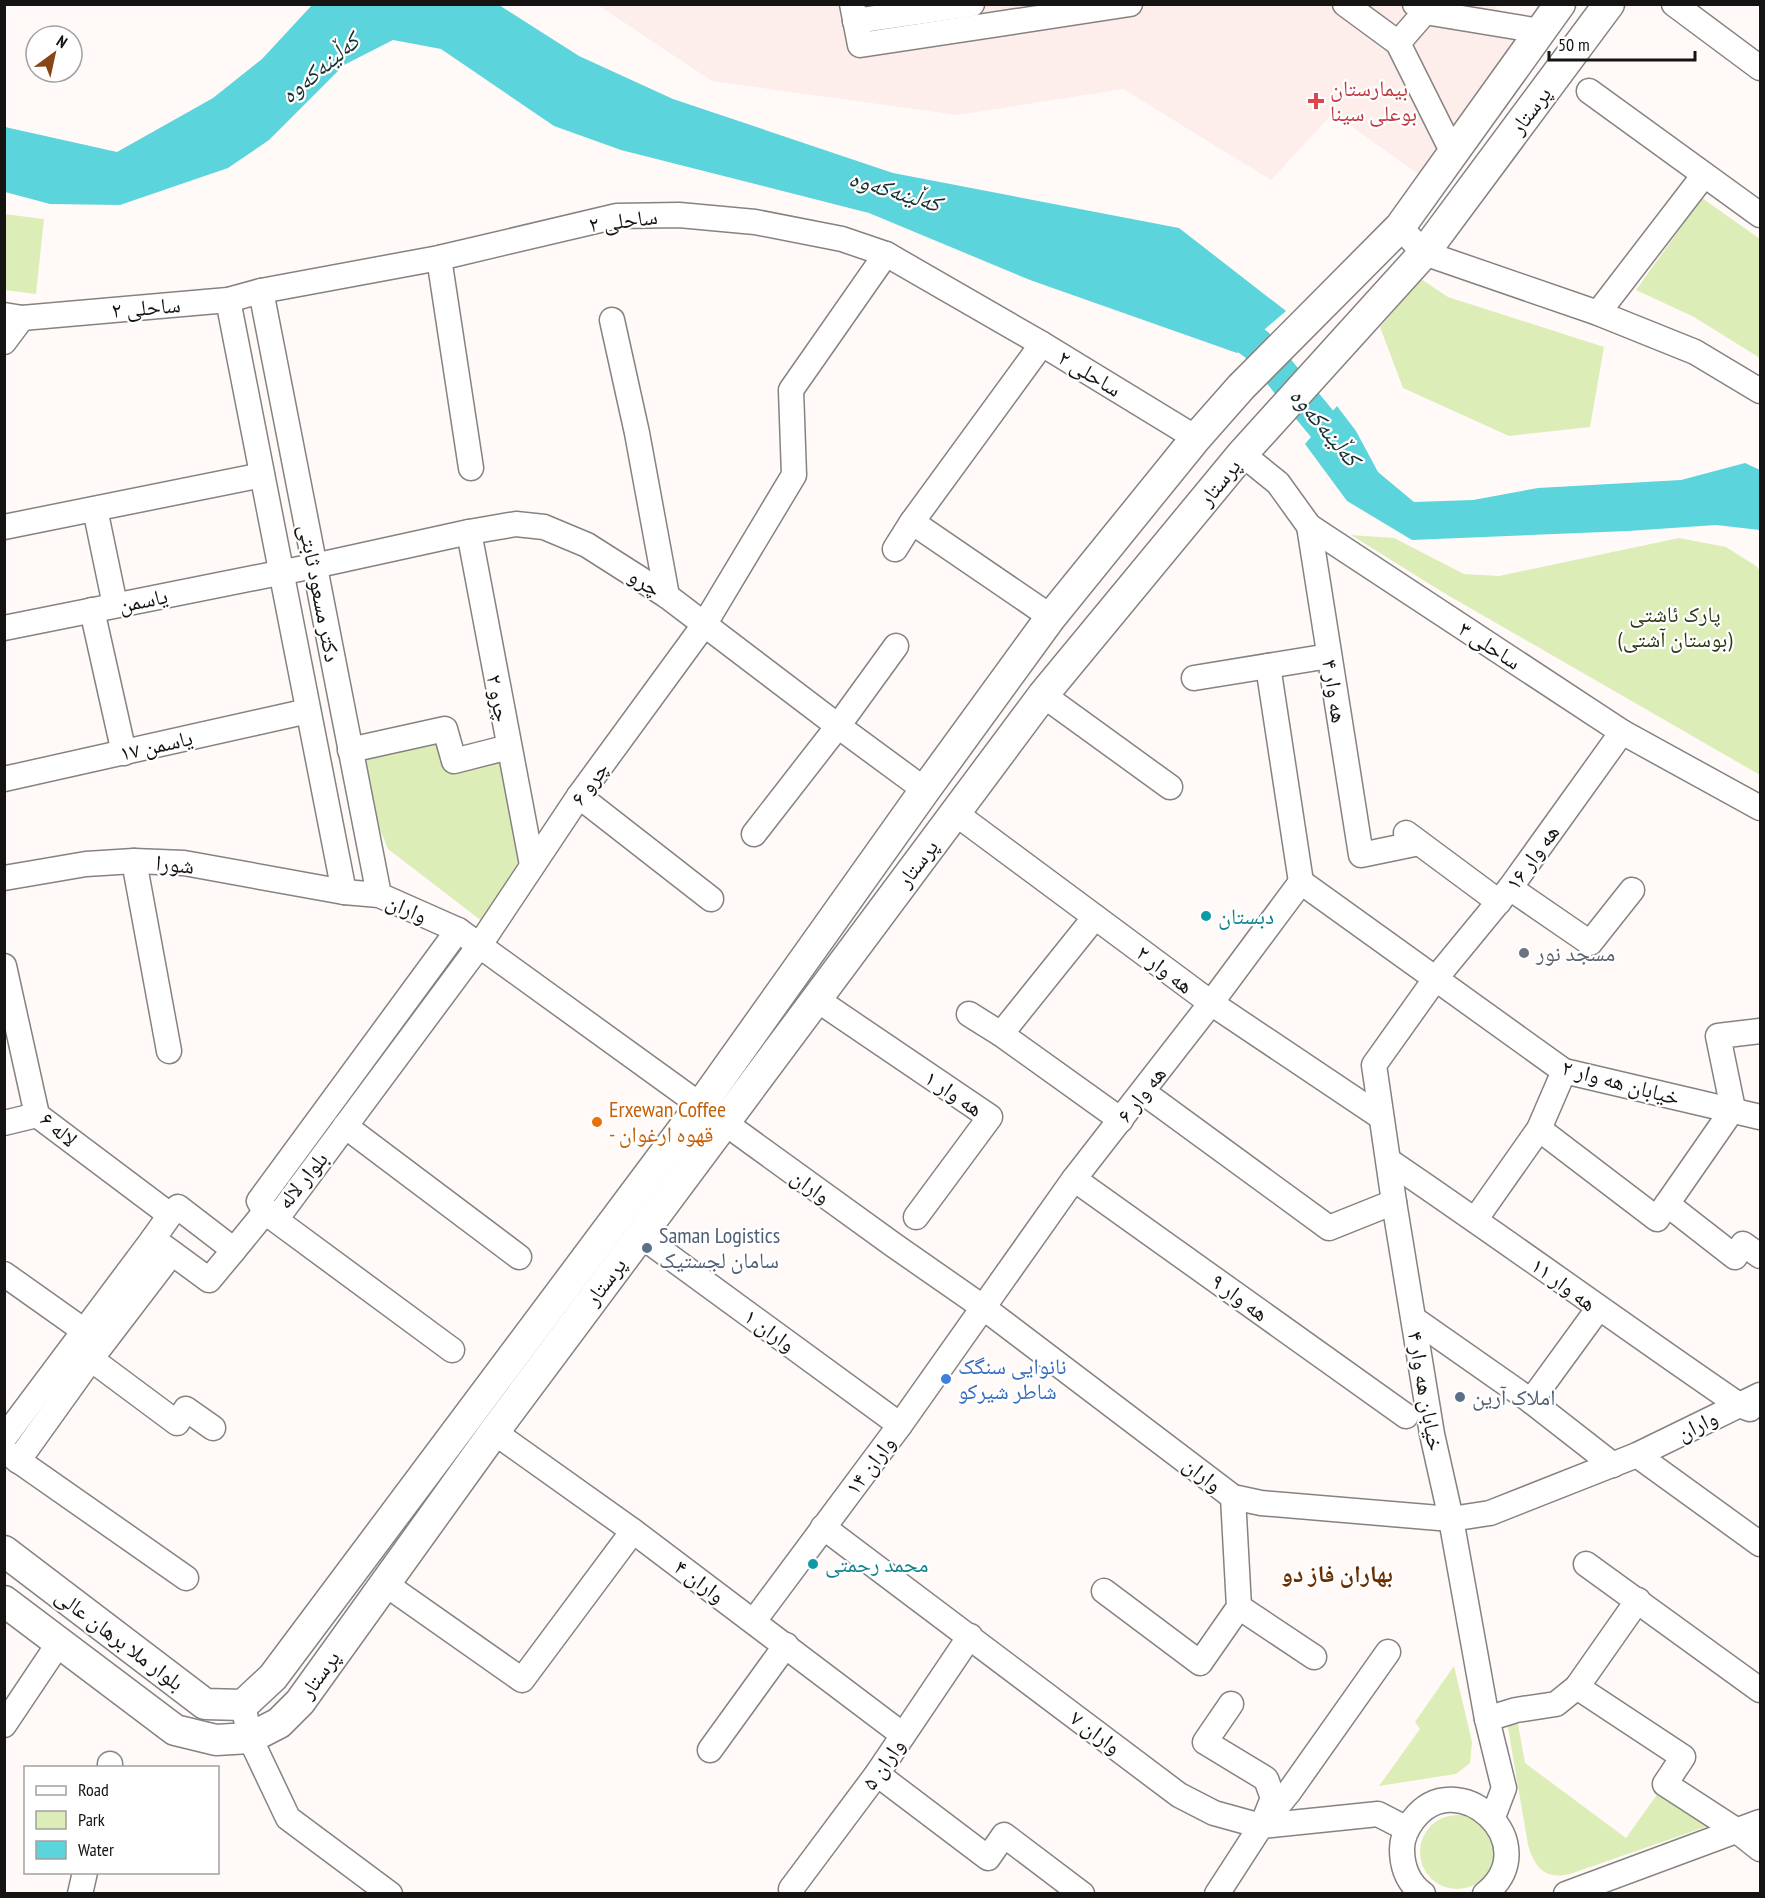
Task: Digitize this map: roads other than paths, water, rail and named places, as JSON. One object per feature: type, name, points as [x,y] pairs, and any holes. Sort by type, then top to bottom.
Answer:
[{"type":"main road","name":"پرستار","points":[[243,1705],[273,1677],[701,1105],[1051,617],[1196,438],[1241,387],[1400,227],[1560,4]]},
{"type":"main road","name":"پرستار","points":[[250,1738],[279,1723],[300,1702],[494,1432],[1044,695],[1271,420],[1424,253],[1609,4]]},
{"type":"main road","points":[[1540,32],[1572,54]]},
{"type":"main road","name":"بلوار ملا برهان عالی","points":[[4,1551],[205,1704],[243,1705]]},
{"type":"main road","name":"بلوار ملا برهان عالی","points":[[4,1601],[175,1730],[216,1740],[250,1738]]},
{"type":"street","points":[[854,13],[860,45],[972,4]]},
{"type":"street","points":[[941,15],[1130,4]]},
{"type":"street","points":[[1345,4],[1398,43],[1453,153]]},
{"type":"street","points":[[1674,4],[1761,68]]},
{"type":"street","points":[[1398,43],[1420,8],[1540,32]]},
{"type":"street","points":[[1589,91],[1761,215]]},
{"type":"street","points":[[1598,313],[1704,175]]},
{"type":"street","name":"ساحلی ۲","points":[[13,316],[228,300],[261,291],[439,258],[617,216],[679,215],[755,222],[842,239],[886,254],[1042,344],[1196,438]]},
{"type":"street","points":[[1400,227],[1424,253],[1598,313],[1695,352],[1761,391]]},
{"type":"street","name":"چرو ۶","points":[[479,946],[579,796],[704,625],[794,475],[791,390],[886,254]]},
{"type":"street","points":[[439,258],[471,468]]},
{"type":"street","name":"دکتر مسعود ثابتی","points":[[261,291],[379,895]]},
{"type":"street","name":"دکتر مسعود ثابتی","points":[[228,300],[344,892]]},
{"type":"street","points":[[4,342],[13,316]]},
{"type":"street","points":[[612,320],[637,434],[667,596]]},
{"type":"street","points":[[895,549],[912,522],[1042,344]]},
{"type":"street","name":"ساحلی ۳","points":[[1242,454],[1278,483],[1309,526],[1622,732],[1761,808]]},
{"type":"street","points":[[4,527],[262,475]]},
{"type":"street","points":[[95,509],[103,608],[124,753]]},
{"type":"street","points":[[912,522],[1051,617]]},
{"type":"street","name":"چرو","points":[[314,566],[469,532],[516,524],[544,526],[587,545],[667,596],[925,790]]},
{"type":"street","name":"هه وار ۴","points":[[1309,526],[1362,855],[1410,836],[1505,895]]},
{"type":"street","name":"چرو ۲","points":[[469,532],[532,865]]},
{"type":"street","name":"یاسمن","points":[[4,628],[314,566]]},
{"type":"street","points":[[754,834],[838,726],[896,646]]},
{"type":"street","points":[[1194,678],[1329,656]]},
{"type":"street","points":[[1268,666],[1301,882]]},
{"type":"street","points":[[1044,695],[1170,787]]},
{"type":"street","name":"یاسمن ۱۷","points":[[4,779],[308,711]]},
{"type":"street","points":[[350,750],[445,729],[454,761],[509,747]]},
{"type":"street","name":"هه وار ۱۶","points":[[1436,978],[1505,895],[1622,732]]},
{"type":"street","points":[[579,796],[711,900]]},
{"type":"street","name":"هه وار ۲","points":[[955,813],[1211,1003],[1381,1117]]},
{"type":"street","points":[[134,861],[169,1051]]},
{"type":"street","name":"شورا","points":[[4,878],[86,864],[134,861],[184,863],[344,892]]},
{"type":"street","name":"خیابان هه وار ۲","points":[[1301,882],[1564,1071],[1761,1117]]},
{"type":"street","name":"هه وار ۶","points":[[984,1308],[1074,1179],[1143,1092],[1301,882]]},
{"type":"street","points":[[1505,895],[1590,943],[1632,890]]},
{"type":"street","name":"واران","points":[[344,892],[379,895],[458,930],[701,1105]]},
{"type":"street","points":[[1001,1034],[1095,917]]},
{"type":"street","name":"بلوار لاله","points":[[458,930],[260,1200],[265,1212],[280,1214],[479,946]]},
{"type":"street","name":"لاله ۶","points":[[4,966],[37,1115],[170,1215]]},
{"type":"street","name":"خیابان هه وار ۴","points":[[1436,978],[1374,1065],[1432,1434],[1451,1519],[1487,1719],[1504,1788],[1493,1817]]},
{"type":"street","name":"هه وار ۱","points":[[816,999],[990,1117],[916,1217]]},
{"type":"street","points":[[969,1014],[1001,1034],[1121,1120]]},
{"type":"street","points":[[1539,1129],[1657,1219],[1733,1109],[1718,1036],[1761,1031]]},
{"type":"street","points":[[1475,1220],[1539,1129],[1564,1071]]},
{"type":"street","points":[[1143,1092],[1329,1228],[1394,1202]]},
{"type":"street","points":[[701,1105],[725,1124]]},
{"type":"street","points":[[4,1123],[37,1115]]},
{"type":"street","name":"واران","points":[[725,1124],[984,1308],[1233,1497],[1261,1503],[1451,1519],[1490,1513],[1750,1409],[1761,1395]]},
{"type":"street","points":[[345,1126],[519,1257]]},
{"type":"street","name":"هه وار ۱۱","points":[[1389,1161],[1598,1309],[1750,1409]]},
{"type":"street","name":"هه وار ۹","points":[[1074,1179],[1406,1416]]},
{"type":"street","points":[[1666,1204],[1735,1257],[1743,1244],[1761,1256]]},
{"type":"street","points":[[4,1438],[170,1215],[178,1208],[234,1250]]},
{"type":"street","points":[[153,1239],[209,1280],[265,1212],[452,1350]]},
{"type":"street","name":"واران ۱","points":[[640,1235],[900,1425]]},
{"type":"street","points":[[172,1253],[91,1359],[11,1456],[186,1578]]},
{"type":"street","points":[[4,1274],[83,1330]]},
{"type":"street","name":"واران ۱۴","points":[[754,1621],[984,1308]]},
{"type":"street","points":[[1531,1401],[1598,1309]]},
{"type":"street","points":[[1414,1320],[1531,1401],[1613,1465]]},
{"type":"street","points":[[91,1359],[177,1423],[186,1409],[213,1428]]},
{"type":"street","name":"واران ۴","points":[[494,1432],[633,1531],[903,1735]]},
{"type":"street","points":[[1636,1455],[1761,1544]]},
{"type":"street","points":[[1104,1591],[1200,1663],[1239,1607],[1233,1497]]},
{"type":"street","name":"واران ۷","points":[[823,1527],[1179,1795],[1214,1813],[1261,1826],[1378,1814],[1407,1828]]},
{"type":"street","points":[[384,1583],[522,1680],[633,1531]]},
{"type":"street","points":[[1586,1564],[1761,1690]]},
{"type":"street","points":[[1487,1719],[1516,1710],[1556,1704],[1577,1687],[1638,1600]]},
{"type":"street","points":[[1239,1607],[1314,1657]]},
{"type":"street","name":"واران ۵","points":[[790,1889],[877,1774],[970,1636]]},
{"type":"street","points":[[7,1717],[59,1643]]},
{"type":"street","points":[[710,1750],[786,1645]]},
{"type":"street","points":[[1216,1893],[1261,1826],[1289,1792],[1388,1652]]},
{"type":"street","points":[[1577,1687],[1683,1757],[1665,1784],[1736,1830],[1761,1850]]},
{"type":"street","points":[[1231,1704],[1205,1742],[1266,1779],[1273,1797],[1261,1826]]},
{"type":"street","points":[[243,1705],[250,1738],[288,1818],[390,1893]]},
{"type":"street","points":[[877,1774],[987,1858],[1004,1835],[1082,1893]]},
{"type":"street","points":[[1419,1892],[1407,1877],[1402,1861],[1402,1844],[1407,1828],[1417,1815],[1431,1805],[1447,1800],[1464,1801],[1480,1807],[1493,1817],[1501,1830],[1506,1844],[1506,1860],[1496,1892]]},
{"type":"street","points":[[1579,1892],[1761,1822]]},
{"type":"street","points":[[80,1893],[85,1874]]},
{"type":"water","points":[[313,4],[499,5],[579,56],[673,99],[893,173],[1179,228],[1286,311],[1237,353],[1030,280],[869,213],[621,150],[554,126],[441,49],[393,40],[344,65],[269,140],[228,168],[120,205],[50,204],[5,192],[5,127],[117,152],[213,98],[262,59]]},
{"type":"water","points":[[1337,406],[1356,431],[1378,472],[1414,502],[1473,500],[1538,488],[1681,480],[1745,463],[1760,470],[1760,530],[1716,525],[1412,540],[1347,501],[1305,444]]},
{"type":"waterway","name":"کەڵینەکەوە","points":[[1212,312],[1257,345],[1352,460]]},
{"type":"place","name":"بیمارستان بوعلی سینا","points":[[1316,101]]},
{"type":"place","name":"دبستان","points":[[1206,916]]},
{"type":"place","name":"مسجد نور","points":[[1524,953]]},
{"type":"place","name":"Erxewan Coffee - قهوه ارغوان","points":[[597,1122]]},
{"type":"place","name":"Saman Logistics سامان لجستیک","points":[[647,1248]]},
{"type":"place","name":"نانوایی سنگک شاطر شیرکو","points":[[946,1379]]},
{"type":"place","name":"املاک آرین","points":[[1460,1397]]},
{"type":"place","name":"محمد رحمتی","points":[[813,1564]]},
{"type":"district","name":"بهاران فاز دو","points":[[1337,1574]]},
{"type":"park label","name":"پارک ئاشتی (بوستان آشتی)","points":[[1675,626]]}]
